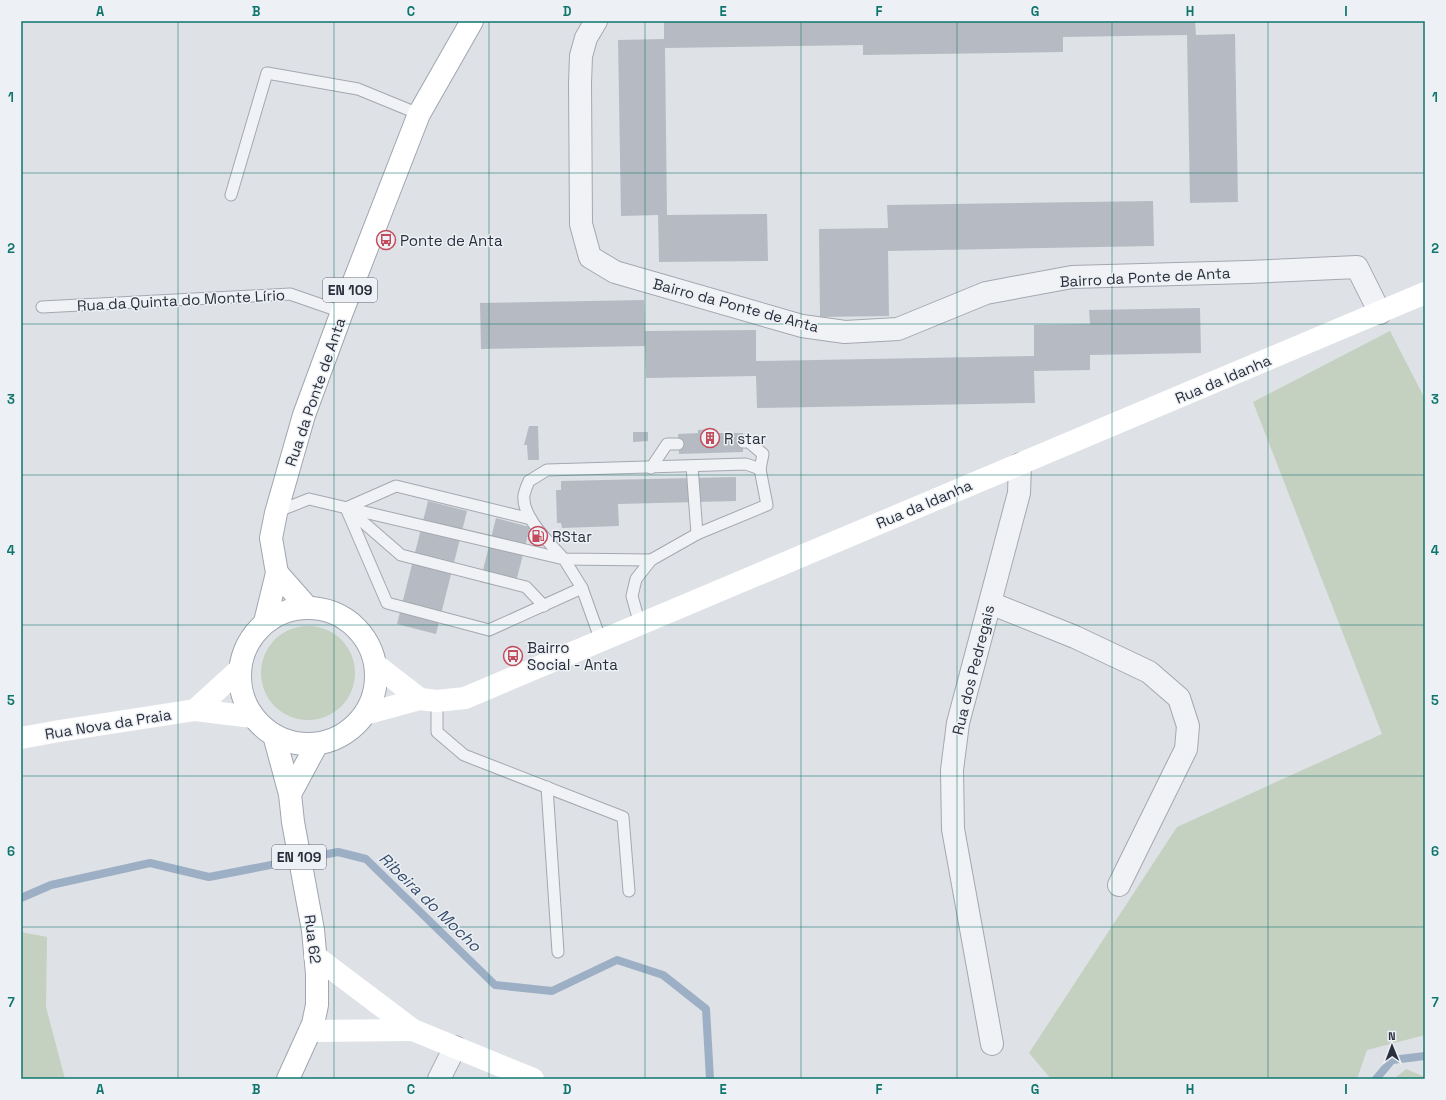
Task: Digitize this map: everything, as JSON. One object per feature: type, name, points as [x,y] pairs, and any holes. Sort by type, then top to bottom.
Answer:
[{"type":"main road","name":"Rua da Ponte de Anta","points":[[265,622],[277,573],[271,538],[276,513],[304,415],[342,312],[419,114],[472,21]]},
{"type":"main road","name":"Rua da Idanha","points":[[365,714],[429,700],[465,698],[1425,293]]},
{"type":"main road","points":[[277,573],[307,607]]},
{"type":"main road","points":[[307,607],[326,610],[345,617],[360,630],[370,646],[376,665],[377,682],[373,699],[365,714],[352,729],[335,739],[317,744],[294,743],[274,735],[262,727],[244,703],[240,688],[239,670],[243,652],[252,635],[265,622],[285,611],[307,607]]},
{"type":"main road","points":[[376,665],[429,700]]},
{"type":"main road","points":[[195,710],[239,670]]},
{"type":"main road","name":"Rua Nova da Praia","points":[[21,738],[195,710],[253,717]]},
{"type":"main road","name":"Rua 62","points":[[274,735],[290,794],[292,822],[311,919],[317,974],[317,1005],[313,1024],[288,1079]]},
{"type":"main road","points":[[290,794],[317,744]]},
{"type":"main road","points":[[316,956],[413,1030],[533,1079]]},
{"type":"main road","points":[[310,1031],[413,1030]]},
{"type":"street","name":"Bairro da Ponte de Anta","points":[[596,21],[586,38],[580,56],[581,224],[590,257],[615,272],[802,326],[845,332],[898,329],[986,293],[1072,277],[1357,267],[1380,313]]},
{"type":"street","name":"Rua dos Pedregais","points":[[992,1044],[953,830],[952,770],[958,723],[1019,493],[1020,464]]},
{"type":"street","points":[[990,603],[1076,638],[1149,672],[1179,698],[1188,726],[1186,749],[1119,885]]},
{"type":"street","points":[[439,1079],[455,1047]]},
{"type":"lane","points":[[231,195],[267,73],[358,89],[419,114]]},
{"type":"lane","name":"Rua da Quinta do Monte Lírio","points":[[42,307],[290,294],[342,312]]},
{"type":"lane","points":[[640,625],[632,596],[636,579],[651,560],[697,534],[767,505],[760,469],[763,454],[749,442],[743,442]]},
{"type":"lane","points":[[651,468],[667,444],[678,444]]},
{"type":"lane","points":[[601,641],[582,588],[564,560],[531,519],[525,509],[524,496],[529,480],[547,470],[746,464],[760,469]]},
{"type":"lane","points":[[692,466],[697,534]]},
{"type":"lane","points":[[346,508],[396,486],[531,519]]},
{"type":"lane","points":[[276,513],[310,499],[564,560],[651,560]]},
{"type":"lane","points":[[346,508],[400,555],[526,586],[544,606]]},
{"type":"lane","points":[[346,508],[387,603],[489,630],[582,588]]},
{"type":"lane","points":[[429,700],[437,732],[464,755],[623,817],[628,891]]},
{"type":"lane","points":[[547,787],[558,952]]},
{"type":"green space","points":[[1390,331],[1425,399],[1425,1035],[1367,1050],[1357,1079],[1051,1079],[1029,1053],[1177,827],[1382,734],[1253,402]]},
{"type":"green space","points":[[308,626],[326,630],[341,640],[351,655],[355,673],[351,691],[341,706],[326,716],[308,720],[290,716],[275,706],[265,691],[261,673],[265,655],[275,640],[290,630]]},
{"type":"green space","points":[[21,932],[47,937],[46,1007],[65,1079],[21,1079]]},
{"type":"green space","points":[[1406,1069],[1425,1077],[1425,1079],[1394,1079]]},
{"type":"building","points":[[664,21],[1195,21],[1196,35],[1235,34],[1238,202],[1190,203],[1187,35],[1063,37],[1063,52],[863,55],[863,45],[665,48],[667,215],[767,214],[768,261],[659,262],[658,215],[621,216],[618,40],[664,39]]},
{"type":"building","points":[[1153,201],[1154,246],[888,251],[889,316],[820,317],[819,229],[888,228],[887,205]]},
{"type":"building","points":[[644,300],[645,331],[756,330],[756,361],[1034,356],[1034,325],[1090,324],[1089,310],[1200,308],[1201,353],[1090,355],[1090,370],[1034,371],[1035,403],[757,408],[756,376],[646,378],[645,346],[481,349],[480,303]]},
{"type":"building","points":[[529,426],[538,426],[539,460],[528,460],[527,445],[524,445]]},
{"type":"building","name":"R star","points":[[708,429],[708,433],[743,433],[743,452],[679,454],[678,434],[698,433],[698,430]]},
{"type":"building","points":[[633,432],[648,432],[648,441],[633,442]]},
{"type":"building","points":[[736,477],[736,501],[618,504],[619,526],[562,528],[561,523],[557,523],[556,490],[561,490],[561,481]]},
{"type":"building","points":[[428,501],[467,511],[436,634],[397,624]]},
{"type":"building","points":[[496,518],[530,527],[514,590],[480,582]]},
{"type":"waterway","name":"Ribeira do Mocho","points":[[21,898],[51,885],[150,863],[209,877],[338,852],[366,859],[495,985],[552,991],[617,960],[663,975],[706,1009],[710,1079]]},
{"type":"waterway","name":"Ribeira do Mocho","points":[[1376,1079],[1392,1060],[1425,1056]]},
{"type":"place","name":"Ponte de Anta","points":[[386,240]]},
{"type":"place","name":"R star","points":[[710,438]]},
{"type":"place","name":"RStar","points":[[538,536]]},
{"type":"place","name":"Bairro Social - Anta","points":[[513,656]]}]
